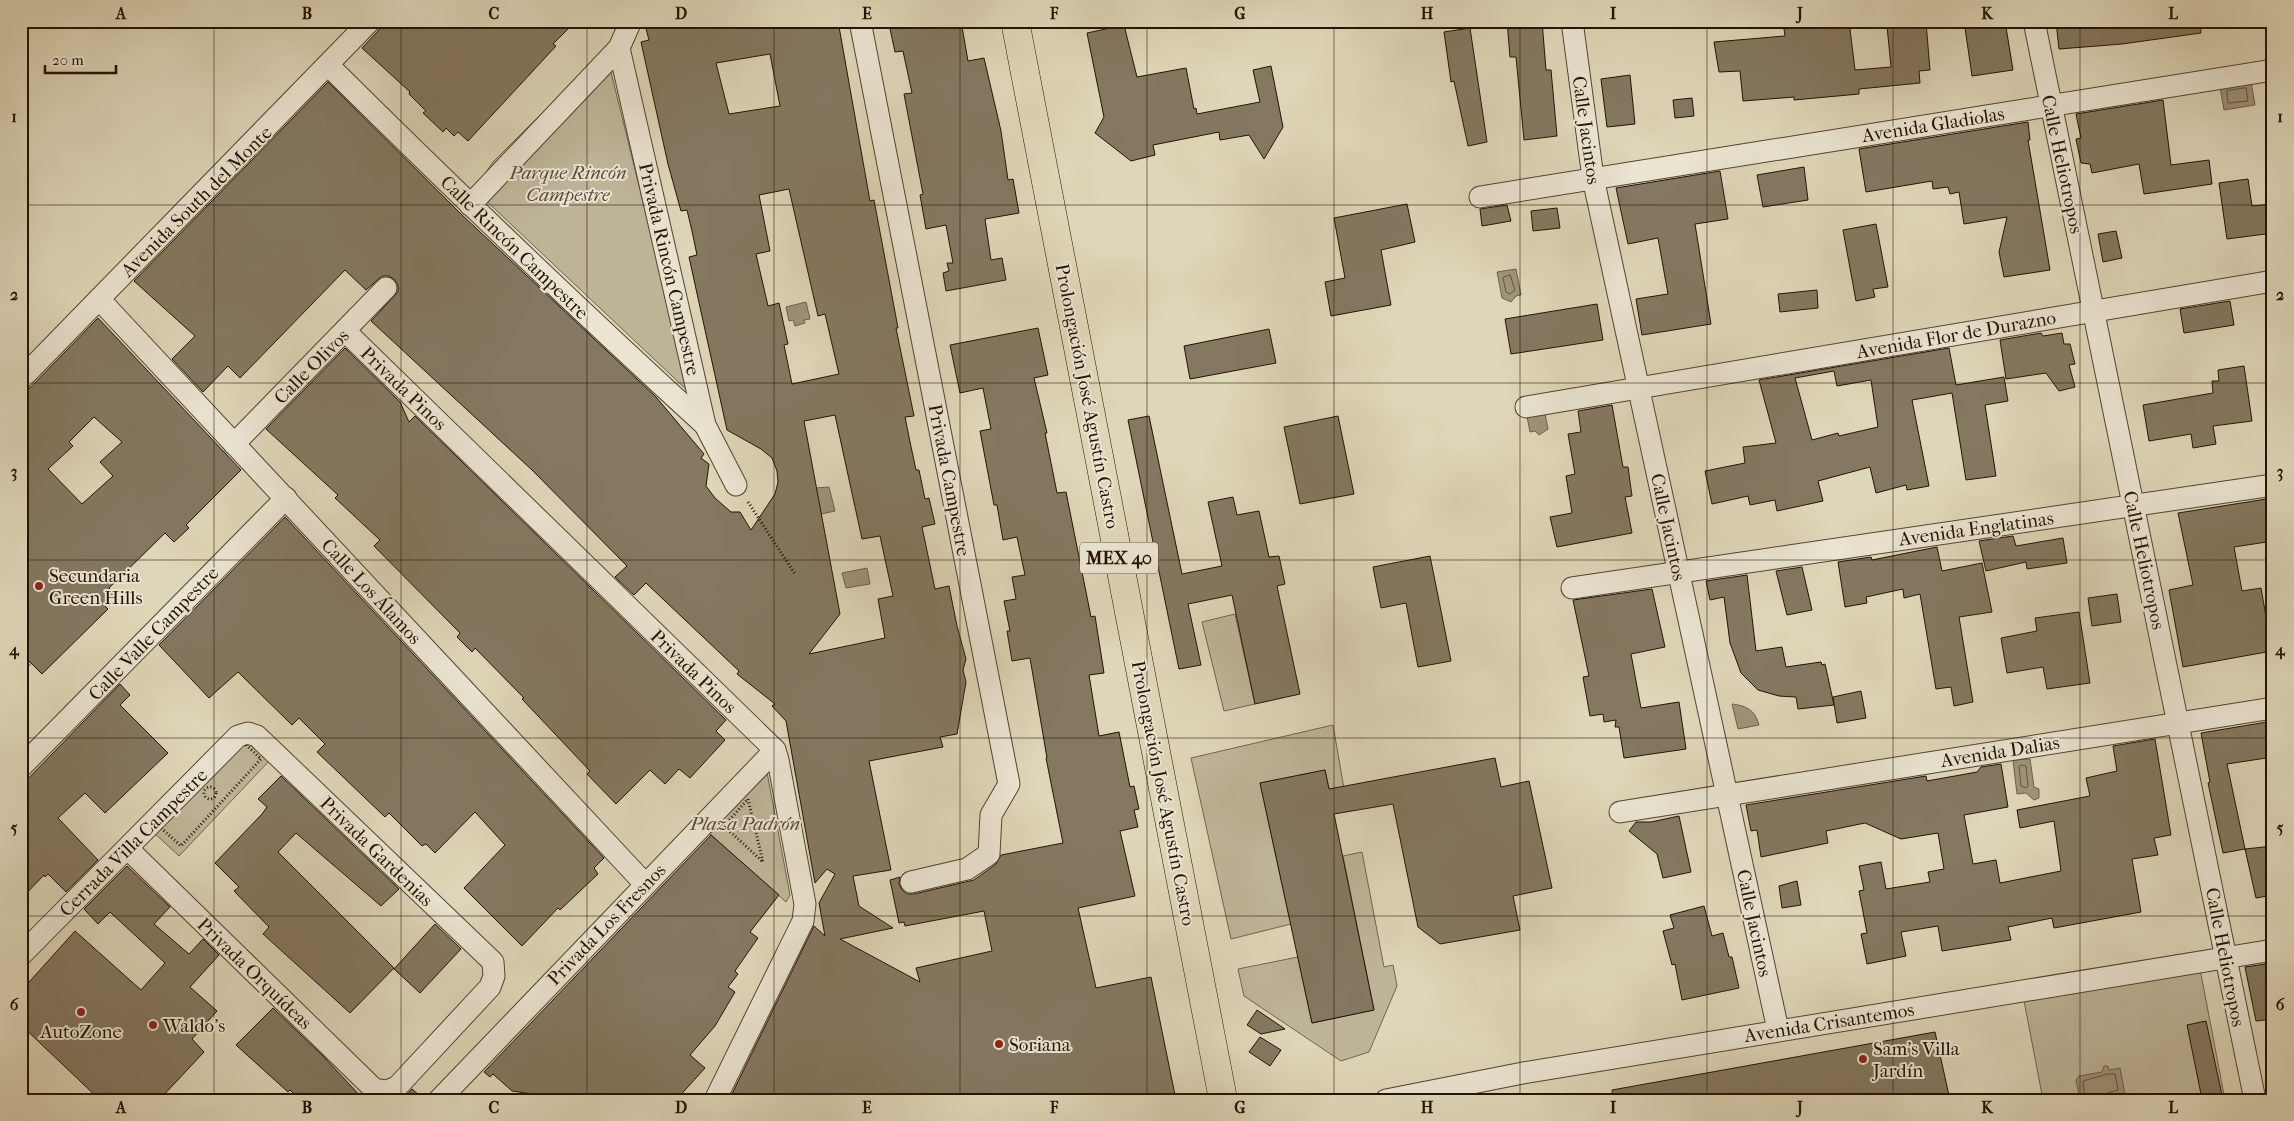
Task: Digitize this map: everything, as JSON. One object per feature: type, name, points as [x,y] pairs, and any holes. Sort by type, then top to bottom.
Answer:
[{"type":"highway","name":"Prolongación José Agustín Castro","points":[[1016,21],[1224,1098]]},
{"type":"street","name":"Avenida South del Monte","points":[[21,379],[329,66],[370,21]]},
{"type":"street","points":[[470,205],[619,48],[631,21]]},
{"type":"street","name":"Privada Campestre","points":[[860,21],[1009,784],[991,815],[989,854],[967,869],[911,882]]},
{"type":"street","name":"Calle Jacintos","points":[[1572,21],[1593,178],[1778,1030]]},
{"type":"street","name":"Calle Heliotropos","points":[[2034,21],[2255,1100]]},
{"type":"street","name":"Privada Rincón Campestre","points":[[619,48],[705,425],[736,485]]},
{"type":"street","name":"Calle Rincón Campestre","points":[[329,66],[470,205],[616,344],[705,425]]},
{"type":"street","name":"Avenida Gladiolas","points":[[1480,197],[2273,70]]},
{"type":"street","name":"Avenida Flor de Durazno","points":[[1526,407],[2273,282]]},
{"type":"street","name":"Calle Olivos","points":[[234,444],[386,288]]},
{"type":"street","name":"Calle Los Álamos","points":[[99,299],[646,884]]},
{"type":"street","name":"Privada Pinos","points":[[345,332],[774,750]]},
{"type":"street","name":"Avenida Englatinas","points":[[1572,588],[2273,485]]},
{"type":"street","name":"Calle Valle Campestre","points":[[21,767],[286,498]]},
{"type":"street","name":"Avenida Dalias","points":[[1620,812],[2273,708]]},
{"type":"street","name":"Cerrada Villa Campestre","points":[[21,955],[238,736],[248,733]]},
{"type":"street","name":"Privada Gardenias","points":[[248,733],[257,736],[493,962],[494,976],[490,987],[397,1087],[386,1091]]},
{"type":"street","points":[[714,1100],[803,921],[804,904],[778,760],[774,750]]},
{"type":"street","name":"Privada Los Fresnos","points":[[439,1100],[774,750]]},
{"type":"street","name":"Privada Orquídeas","points":[[127,848],[374,1089],[386,1091]]},
{"type":"street","name":"Avenida Crisantemos","points":[[1386,1100],[1523,1073],[2273,950]]},
{"type":"path","points":[[736,485],[795,574]]},
{"type":"path","points":[[215,797],[221,803]]},
{"type":"path","points":[[748,799],[761,853],[763,862],[724,826],[748,799]]},
{"type":"green space","name":"Parque Rincón Campestre","points":[[591,64],[609,64],[690,393],[479,194],[486,172],[493,162]]},
{"type":"green space","points":[[1235,614],[1255,704],[1224,711],[1202,622]]},
{"type":"green space","points":[[21,653],[32,663],[21,674]]},
{"type":"green space","points":[[1333,725],[1346,800],[1332,803],[1325,770],[1260,783],[1291,924],[1231,939],[1191,758]]},
{"type":"green space","points":[[239,732],[272,758],[179,856],[152,831]]},
{"type":"green space","name":"Plaza Padrón","points":[[766,767],[790,895],[786,902],[700,825]]},
{"type":"green space","points":[[1362,852],[1384,967],[1393,965],[1397,986],[1369,1052],[1341,1061],[1244,996],[1238,969],[1298,957],[1312,1023],[1374,1010],[1343,856]]},
{"type":"green space","points":[[2197,953],[2225,1100],[2043,1100],[2021,985]]},
{"type":"water","points":[[2251,82],[2255,105],[2224,110],[2220,87]]},
{"type":"water","points":[[1516,269],[1521,295],[1516,296],[1511,302],[1502,298],[1497,272]]},
{"type":"water","points":[[806,302],[810,319],[804,320],[805,323],[795,326],[793,320],[789,321],[786,307]]},
{"type":"water","points":[[1543,403],[1548,429],[1539,435],[1535,431],[1530,432],[1525,406]]},
{"type":"water","points":[[829,487],[835,511],[821,514],[816,488]]},
{"type":"water","points":[[867,568],[870,584],[846,588],[842,573]]},
{"type":"water","points":[[1732,704],[1742,706],[1753,712],[1759,725],[1738,729]]},
{"type":"water","points":[[2030,759],[2034,787],[2039,789],[2039,798],[2034,800],[2026,793],[2017,794],[2013,760]]},
{"type":"water","points":[[2104,1066],[2108,1066],[2109,1070],[2120,1068],[2125,1095],[2097,1100],[2080,1100],[2076,1080],[2079,1076],[2102,1072]]},
{"type":"building","points":[[382,21],[576,21],[553,44],[556,46],[468,141],[458,132],[454,136],[446,128],[443,132],[423,113],[426,111],[409,94],[410,92],[362,48],[379,30]]},
{"type":"building","points":[[644,21],[838,21],[870,201],[874,200],[898,328],[896,328],[914,416],[905,417],[916,470],[919,470],[925,499],[929,498],[935,524],[922,527],[935,589],[949,586],[966,659],[963,670],[966,682],[957,734],[940,737],[943,747],[869,761],[891,870],[853,876],[859,906],[893,928],[840,939],[920,982],[916,968],[992,951],[984,911],[905,926],[904,922],[899,923],[890,880],[900,877],[899,884],[902,890],[907,894],[914,894],[974,880],[996,864],[1001,855],[1063,843],[1046,758],[1030,658],[1012,661],[1007,631],[1010,631],[1004,601],[1016,599],[1012,577],[1025,575],[1017,537],[1003,540],[997,505],[994,505],[980,431],[991,429],[983,388],[960,393],[950,345],[1038,328],[1048,375],[1034,378],[1047,433],[1045,433],[1057,493],[1066,492],[1091,617],[1095,616],[1104,673],[1089,675],[1099,736],[1119,732],[1130,787],[1134,786],[1139,809],[1134,810],[1138,827],[1120,831],[1135,896],[1078,908],[1096,988],[1151,977],[1176,1100],[729,1100],[814,926],[825,936],[819,903],[835,874],[827,869],[815,883],[786,721],[772,706],[775,704],[737,674],[739,671],[646,583],[634,595],[615,577],[627,566],[532,470],[371,321],[398,292],[398,285],[389,276],[382,276],[366,290],[345,270],[240,378],[228,366],[203,392],[172,359],[195,336],[134,281],[328,82],[461,214],[656,397],[704,454],[701,458],[709,464],[706,486],[715,498],[731,512],[740,512],[751,530],[775,494],[778,482],[777,471],[772,458],[761,449],[727,430],[689,257],[697,255],[692,231],[687,210],[681,211],[668,164],[641,42],[649,40]],"holes":[[[770,54],[780,106],[729,114],[716,63]],[[789,189],[818,316],[825,314],[839,374],[792,384],[784,345],[788,344],[779,303],[768,306],[756,254],[770,251],[759,195]],[[835,415],[862,539],[880,536],[893,596],[878,599],[885,638],[809,654],[840,614],[804,421]]]},
{"type":"building","points":[[901,21],[961,21],[968,61],[984,58],[1001,131],[1008,180],[1013,179],[1019,213],[985,219],[991,260],[1002,258],[1006,280],[946,291],[943,273],[949,271],[947,263],[953,263],[946,225],[926,229],[920,195],[923,194],[904,94],[912,93],[903,51],[895,52],[889,24]]},
{"type":"building","points":[[1507,21],[1542,21],[1546,70],[1551,70],[1557,136],[1524,140],[1516,57],[1510,57]]},
{"type":"building","points":[[1783,21],[1849,21],[1855,70],[1891,67],[1887,26],[1926,22],[1930,70],[1919,71],[1920,83],[1859,89],[1859,94],[1794,100],[1794,97],[1743,101],[1740,71],[1719,72],[1714,42],[1785,36]]},
{"type":"building","points":[[1964,21],[2005,21],[2013,70],[1972,76]]},
{"type":"building","points":[[2056,21],[2200,21],[2201,33],[2122,44],[2059,49]]},
{"type":"building","points":[[1124,25],[1137,77],[1186,68],[1194,109],[1196,108],[1197,114],[1260,102],[1253,70],[1271,66],[1283,127],[1264,159],[1249,135],[1220,140],[1219,132],[1153,145],[1155,155],[1131,161],[1095,133],[1104,117],[1087,33]]},
{"type":"building","points":[[1470,28],[1487,142],[1468,146],[1454,81],[1451,82],[1444,32]]},
{"type":"building","points":[[1630,75],[1635,124],[1607,127],[1601,79]]},
{"type":"building","points":[[1692,98],[1694,116],[1675,118],[1673,100]]},
{"type":"building","points":[[2163,100],[2171,165],[2209,160],[2212,184],[2144,194],[2139,164],[2092,173],[2090,164],[2081,163],[2076,139],[2081,138],[2076,114]]},
{"type":"building","points":[[2028,122],[2030,140],[2028,140],[2050,270],[2004,277],[1999,252],[2007,217],[1964,224],[1959,192],[1950,194],[1948,187],[1933,189],[1932,181],[1866,192],[1859,149]]},
{"type":"building","points":[[1804,167],[1808,200],[1763,207],[1757,175]]},
{"type":"building","points":[[1720,171],[1728,219],[1695,224],[1711,324],[1642,335],[1636,299],[1668,294],[1658,238],[1628,244],[1616,188]]},
{"type":"building","points":[[2248,179],[2252,206],[2273,204],[2273,233],[2227,239],[2219,183]]},
{"type":"building","points":[[1407,204],[1415,242],[1381,250],[1391,305],[1331,316],[1325,282],[1345,278],[1334,218]]},
{"type":"building","points":[[1507,205],[1511,221],[1482,226],[1480,209]]},
{"type":"building","points":[[1557,208],[1560,228],[1533,231],[1531,211]]},
{"type":"building","points":[[1876,224],[1888,287],[1873,289],[1875,297],[1856,301],[1843,230]]},
{"type":"building","points":[[2116,231],[2122,258],[2103,262],[2098,234]]},
{"type":"building","points":[[1817,290],[1818,308],[1780,312],[1778,294]]},
{"type":"building","points":[[2230,301],[2234,325],[2184,333],[2180,309]]},
{"type":"building","points":[[1597,304],[1603,340],[1511,354],[1505,319]]},
{"type":"building","points":[[98,318],[241,470],[186,525],[189,528],[174,542],[165,533],[109,588],[115,594],[104,605],[108,609],[42,674],[21,653],[21,391],[30,388]],"holes":[[[94,417],[122,442],[100,462],[113,476],[82,504],[48,469],[73,446],[69,442]]]},
{"type":"building","points":[[1269,329],[1276,363],[1190,379],[1184,346]]},
{"type":"building","points":[[2041,333],[2043,336],[2062,333],[2064,344],[2070,344],[2075,364],[2069,365],[2075,387],[2059,391],[2046,373],[2006,379],[2000,340]]},
{"type":"building","points":[[345,348],[400,402],[409,422],[415,416],[726,720],[716,731],[725,740],[690,778],[679,769],[665,784],[650,770],[616,804],[587,774],[590,771],[522,699],[524,698],[475,648],[472,652],[457,637],[460,633],[374,546],[380,540],[335,498],[338,495],[266,429]]},
{"type":"building","points":[[1949,348],[1956,385],[2004,377],[2008,401],[1985,405],[1996,476],[1966,480],[1952,393],[1912,400],[1929,486],[1907,490],[1906,485],[1876,493],[1870,467],[1818,481],[1823,501],[1777,511],[1775,500],[1750,505],[1748,496],[1712,504],[1705,471],[1745,463],[1743,447],[1776,443],[1759,380]],"holes":[[[1834,371],[1837,386],[1871,380],[1878,427],[1839,436],[1838,433],[1812,440],[1795,378]]]},
{"type":"building","points":[[2244,366],[2252,421],[2213,426],[2216,444],[2193,448],[2191,434],[2149,441],[2143,405],[2213,393],[2212,381],[2219,381],[2218,370]]},
{"type":"building","points":[[1612,405],[1623,467],[1628,467],[1632,496],[1625,497],[1632,533],[1557,547],[1550,517],[1572,513],[1566,476],[1575,474],[1568,434],[1581,432],[1578,411]]},
{"type":"building","points":[[1149,416],[1182,574],[1222,566],[1208,502],[1233,497],[1237,515],[1259,511],[1269,557],[1279,556],[1285,584],[1277,586],[1300,694],[1255,704],[1232,595],[1188,604],[1201,665],[1179,669],[1128,420]]},
{"type":"building","points":[[1338,416],[1354,494],[1300,504],[1284,427]]},
{"type":"building","points":[[2273,498],[2273,541],[2234,547],[2242,591],[2261,588],[2272,651],[2183,667],[2169,590],[2193,585],[2178,513]]},
{"type":"building","points":[[285,517],[604,858],[594,868],[598,874],[560,910],[558,908],[522,946],[464,888],[505,845],[475,812],[435,853],[426,844],[422,846],[389,813],[385,817],[317,752],[325,744],[299,718],[292,725],[238,672],[209,698],[159,645]]},
{"type":"building","points":[[2013,536],[2016,546],[2063,538],[2067,563],[2027,569],[2026,562],[1986,571],[1979,541]]},
{"type":"building","points":[[1937,547],[1942,571],[1982,563],[1992,612],[1959,617],[1973,702],[1954,706],[1951,687],[1936,689],[1920,594],[1904,598],[1903,589],[1866,597],[1867,603],[1845,607],[1838,562],[1871,557],[1872,560]]},
{"type":"building","points":[[1430,556],[1451,661],[1418,667],[1406,603],[1381,608],[1373,567]]},
{"type":"building","points":[[1802,567],[1812,610],[1787,615],[1776,571]]},
{"type":"building","points":[[1747,575],[1756,651],[1782,647],[1786,667],[1821,662],[1822,665],[1825,664],[1834,705],[1798,709],[1796,697],[1779,696],[1758,690],[1741,673],[1730,643],[1724,597],[1710,600],[1706,581]]},
{"type":"building","points":[[1652,589],[1665,647],[1631,654],[1641,708],[1679,702],[1686,749],[1624,758],[1619,727],[1615,727],[1616,720],[1604,722],[1603,714],[1590,716],[1583,677],[1589,676],[1573,600]]},
{"type":"building","points":[[2117,594],[2121,622],[2092,626],[2088,598]]},
{"type":"building","points":[[2079,612],[2090,683],[2047,689],[2043,667],[2007,673],[2001,638],[2037,631],[2035,618]]},
{"type":"building","points":[[120,684],[130,695],[120,705],[168,753],[105,813],[85,793],[58,818],[98,860],[66,892],[48,874],[45,877],[44,875],[21,899],[21,786]]},
{"type":"building","points":[[1861,691],[1866,718],[1837,723],[1833,697]]},
{"type":"building","points":[[2273,721],[2273,757],[2227,764],[2245,849],[2223,853],[2208,783],[2210,782],[2201,733]]},
{"type":"building","points":[[2155,739],[2171,835],[2154,838],[2158,855],[2132,859],[2141,912],[2054,928],[2052,918],[2008,927],[2011,940],[1942,951],[1938,926],[1901,932],[1906,956],[1867,964],[1861,934],[1867,933],[1859,891],[1864,890],[1859,866],[1881,862],[1886,889],[1930,882],[1928,872],[1944,869],[1938,833],[1901,839],[1865,823],[1826,831],[1828,843],[1761,857],[1757,830],[1751,831],[1746,805],[1926,776],[1927,781],[1977,772],[1981,767],[2001,764],[2008,807],[1964,815],[1973,864],[1996,860],[2000,883],[2061,871],[2054,821],[2020,828],[2017,810],[2090,796],[2086,778],[2117,771],[2113,746]]},
{"type":"building","points":[[1495,758],[1501,787],[1529,781],[1552,888],[1513,896],[1520,930],[1440,944],[1418,927],[1393,804],[1334,814],[1374,1010],[1312,1023],[1260,783],[1325,770],[1329,789]]},
{"type":"building","points":[[281,776],[399,889],[381,906],[296,833],[278,852],[394,968],[350,1013],[263,934],[269,927],[234,891],[239,887],[215,863],[262,814],[267,807],[258,799]]},
{"type":"building","points":[[1679,816],[1691,872],[1663,878],[1657,854],[1629,831],[1636,822],[1651,822]]},
{"type":"building","points":[[711,835],[779,895],[750,932],[758,938],[735,971],[738,974],[728,987],[735,992],[715,1026],[690,1055],[705,1068],[676,1100],[551,1100],[546,1096],[512,1091],[493,1074],[490,1077],[484,1072]]},
{"type":"building","points":[[2273,846],[2273,895],[2256,898],[2245,849]]},
{"type":"building","points":[[127,866],[170,907],[154,924],[189,954],[203,939],[219,955],[190,987],[217,1011],[192,1039],[204,1052],[159,1100],[100,1100],[21,1025],[21,991],[75,931],[141,990],[165,963],[110,912],[98,924],[84,909]]},
{"type":"building","points":[[1797,881],[1801,905],[1782,908],[1779,886]]},
{"type":"building","points":[[1704,906],[1712,936],[1723,933],[1729,957],[1732,957],[1739,988],[1682,1000],[1675,964],[1672,965],[1663,931],[1674,928],[1670,915]]},
{"type":"building","points":[[435,924],[461,949],[420,993],[394,969]]},
{"type":"building","points":[[2273,963],[2273,1019],[2256,1021],[2245,967]]},
{"type":"building","points":[[273,1008],[323,1056],[364,1100],[300,1100],[290,1090],[288,1092],[236,1045]]},
{"type":"building","points":[[1257,1010],[1285,1029],[1261,1034],[1247,1025]]},
{"type":"building","points":[[2206,1021],[2222,1095],[2202,1099],[2187,1025]]},
{"type":"building","name":"Sam's Villa Jardín","points":[[1935,1032],[1950,1100],[1613,1100],[1612,1090]]},
{"type":"building","points":[[1260,1037],[1281,1050],[1270,1066],[1249,1052]]},
{"type":"building","points":[[412,1089],[425,1100],[399,1100],[406,1096]]},
{"type":"place","name":"Secundaria Green Hills","points":[[39,586]]},
{"type":"place","name":"AutoZone","points":[[81,1012]]},
{"type":"place","name":"Waldo's","points":[[153,1025]]},
{"type":"place","name":"Soriana","points":[[999,1044]]},
{"type":"place","name":"Sam's Villa Jardín","points":[[1863,1059]]}]
